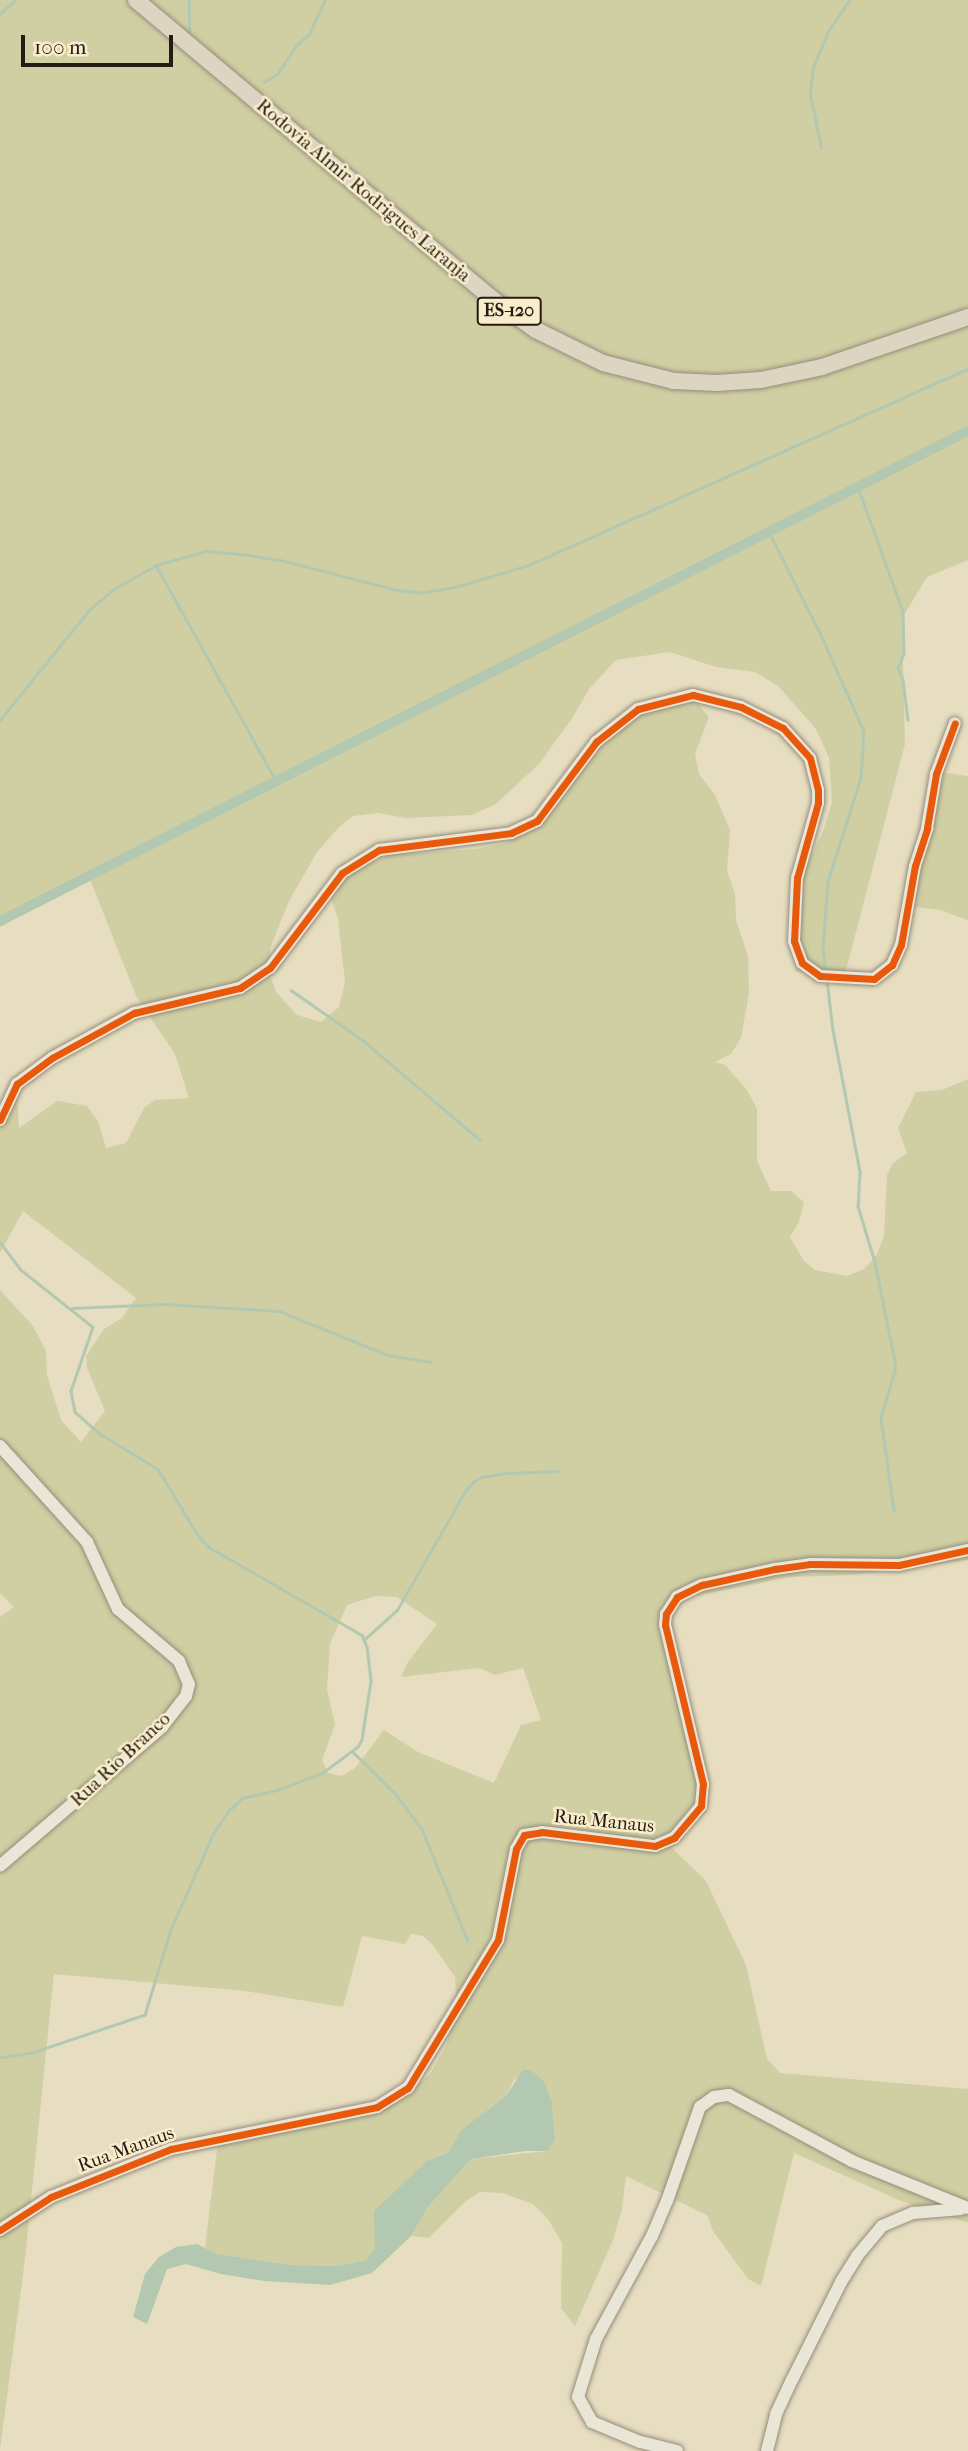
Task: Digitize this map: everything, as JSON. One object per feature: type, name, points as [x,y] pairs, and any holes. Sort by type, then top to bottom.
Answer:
[{"type":"main road","name":"Rodovia Almir Rodrigues Laranja","points":[[136,0],[495,301],[547,337],[603,363],[674,381],[761,380],[821,367],[968,317]]},
{"type":"street","points":[[0,1120],[18,1084],[52,1058],[134,1013],[240,988],[270,968],[342,873],[379,850],[511,833],[537,821],[596,742],[638,709],[693,695],[741,707],[783,728],[810,758],[818,790],[818,803],[797,878],[794,941],[802,963],[820,976],[874,979],[892,965],[901,945],[915,866],[927,828],[936,775],[955,723]]},
{"type":"street","name":"Rua Rio Branco","points":[[0,1446],[87,1542],[118,1609],[179,1661],[189,1684],[186,1696],[162,1727],[0,1866]]},
{"type":"street","name":"Rua Manaus","points":[[0,2230],[36,2205],[69,2189],[171,2149],[377,2106],[408,2088],[498,1941],[516,1849],[524,1835],[542,1832],[655,1846],[674,1838],[701,1806],[703,1784],[665,1625],[666,1614],[677,1597],[702,1585],[775,1569],[810,1564],[899,1564],[968,1550]]},
{"type":"street","points":[[677,2451],[640,2442],[592,2422],[578,2396],[596,2339],[667,2201],[700,2107],[713,2097],[730,2095],[852,2161],[968,2208],[913,2213],[882,2226],[841,2282],[776,2414],[767,2451]]},
{"type":"shaded area","points":[[0,0],[968,0],[968,560],[927,577],[902,618],[905,744],[843,982],[795,971],[796,877],[807,864],[823,832],[832,802],[829,758],[816,729],[778,686],[755,672],[716,667],[670,652],[616,660],[589,689],[573,717],[539,764],[496,804],[472,815],[406,818],[378,813],[353,816],[339,827],[317,852],[289,901],[270,949],[269,972],[276,992],[297,1015],[321,1022],[339,1007],[345,982],[338,919],[329,892],[348,874],[389,855],[475,849],[506,843],[537,823],[604,742],[642,714],[695,700],[709,717],[695,754],[699,774],[715,795],[730,830],[727,871],[735,894],[736,920],[748,956],[749,993],[741,1038],[731,1054],[715,1062],[725,1065],[747,1090],[757,1109],[757,1161],[771,1191],[791,1191],[804,1202],[799,1222],[790,1237],[803,1260],[815,1270],[847,1276],[864,1269],[876,1256],[884,1236],[887,1175],[893,1163],[907,1153],[898,1128],[916,1092],[942,1090],[968,1079],[968,1560],[853,1575],[790,1577],[680,1599],[659,1622],[705,1797],[672,1848],[706,1881],[746,1965],[767,2059],[780,2073],[968,2089],[968,2223],[899,2200],[794,2153],[761,2286],[748,2279],[713,2231],[707,2215],[626,2176],[622,2209],[613,2240],[575,2326],[561,2308],[562,2243],[548,2219],[533,2204],[502,2193],[480,2192],[466,2201],[429,2238],[411,2236],[428,2207],[471,2159],[548,2151],[555,2140],[552,2103],[515,2078],[506,2096],[461,2130],[448,2153],[428,2160],[375,2211],[375,2248],[366,2260],[338,2266],[291,2265],[217,2254],[205,2248],[218,2141],[322,2125],[374,2110],[413,2089],[430,2074],[445,2048],[457,2012],[455,1977],[433,1945],[423,1936],[411,1934],[405,1944],[362,1936],[343,2007],[245,1991],[54,1974],[25,2259],[0,2450],[0,1617],[14,1607],[0,1593],[0,1290],[33,1326],[46,1351],[47,1375],[61,1420],[81,1442],[105,1411],[87,1368],[86,1356],[104,1329],[122,1318],[136,1298],[23,1211],[0,1253],[0,1119],[17,1091],[19,1128],[57,1101],[87,1106],[98,1121],[106,1148],[126,1143],[144,1108],[155,1100],[189,1098],[175,1054],[136,996],[90,879],[0,927]],"holes":[[[375,1596],[397,1597],[437,1624],[408,1662],[401,1677],[479,1668],[495,1675],[523,1668],[541,1720],[521,1725],[494,1783],[418,1752],[384,1730],[355,1768],[342,1776],[328,1773],[322,1760],[335,1725],[327,1689],[330,1644],[347,1605]]]},
{"type":"shaded area","points":[[938,772],[968,776],[968,920],[940,910],[901,905]]},
{"type":"shaded area","points":[[523,2070],[531,2070],[544,2081],[552,2103],[555,2140],[548,2151],[525,2151],[471,2159],[428,2207],[411,2236],[372,2273],[330,2285],[264,2281],[221,2274],[186,2264],[167,2269],[147,2324],[133,2317],[145,2274],[159,2257],[176,2247],[197,2244],[217,2254],[291,2265],[338,2266],[366,2260],[375,2248],[374,2211],[428,2160],[448,2153],[461,2130],[506,2096]]},
{"type":"waterway","points":[[0,14],[15,0]]},
{"type":"waterway","points":[[189,0],[189,32]]},
{"type":"waterway","points":[[264,82],[277,74],[296,46],[309,34],[325,0]]},
{"type":"waterway","points":[[821,148],[810,95],[813,67],[829,30],[849,0]]},
{"type":"waterway","points":[[0,720],[89,610],[114,589],[156,565],[206,551],[281,560],[393,589],[420,593],[455,587],[529,565],[968,369]]},
{"type":"waterway","points":[[0,921],[968,431]]},
{"type":"waterway","points":[[858,487],[903,611],[904,654],[898,668],[903,680],[908,720]]},
{"type":"waterway","points":[[769,532],[821,635],[864,731],[861,778],[828,882],[823,949],[826,973]]},
{"type":"waterway","points":[[156,565],[276,781]]},
{"type":"waterway","points":[[827,980],[833,1030],[860,1172],[858,1206],[875,1262],[895,1361],[895,1371],[881,1418],[894,1511]]},
{"type":"waterway","points":[[291,990],[364,1041],[480,1140]]},
{"type":"waterway","points":[[0,1242],[20,1269],[93,1327],[71,1391],[75,1412],[99,1433],[158,1469],[199,1537],[209,1547],[362,1635],[367,1647],[371,1681],[362,1740],[358,1747],[323,1773],[279,1790],[243,1798],[229,1811],[214,1833],[171,1930],[145,2015],[32,2053],[0,2058]]},
{"type":"waterway","points":[[72,1308],[164,1304],[279,1311],[388,1355],[430,1362]]},
{"type":"waterway","points":[[365,1639],[397,1610],[473,1482],[481,1477],[507,1473],[557,1471]]},
{"type":"waterway","points":[[353,1752],[394,1792],[422,1829],[468,1941]]},
{"type":"cycle path","points":[[0,1120],[17,1084],[52,1058],[134,1013],[240,988],[270,968],[342,873],[379,850],[511,833],[537,821],[596,742],[638,709],[693,695],[741,707],[783,728],[810,758],[818,790],[818,803],[797,878],[794,941],[802,963],[820,976],[874,979],[892,965],[901,945],[915,866],[927,828],[936,774],[955,723]]},
{"type":"cycle path","points":[[0,2230],[51,2197],[171,2149],[377,2107],[408,2088],[498,1940],[516,1849],[524,1835],[542,1832],[655,1846],[674,1838],[701,1806],[703,1784],[665,1625],[666,1614],[677,1597],[702,1585],[775,1569],[810,1564],[899,1565],[968,1550]]}]
